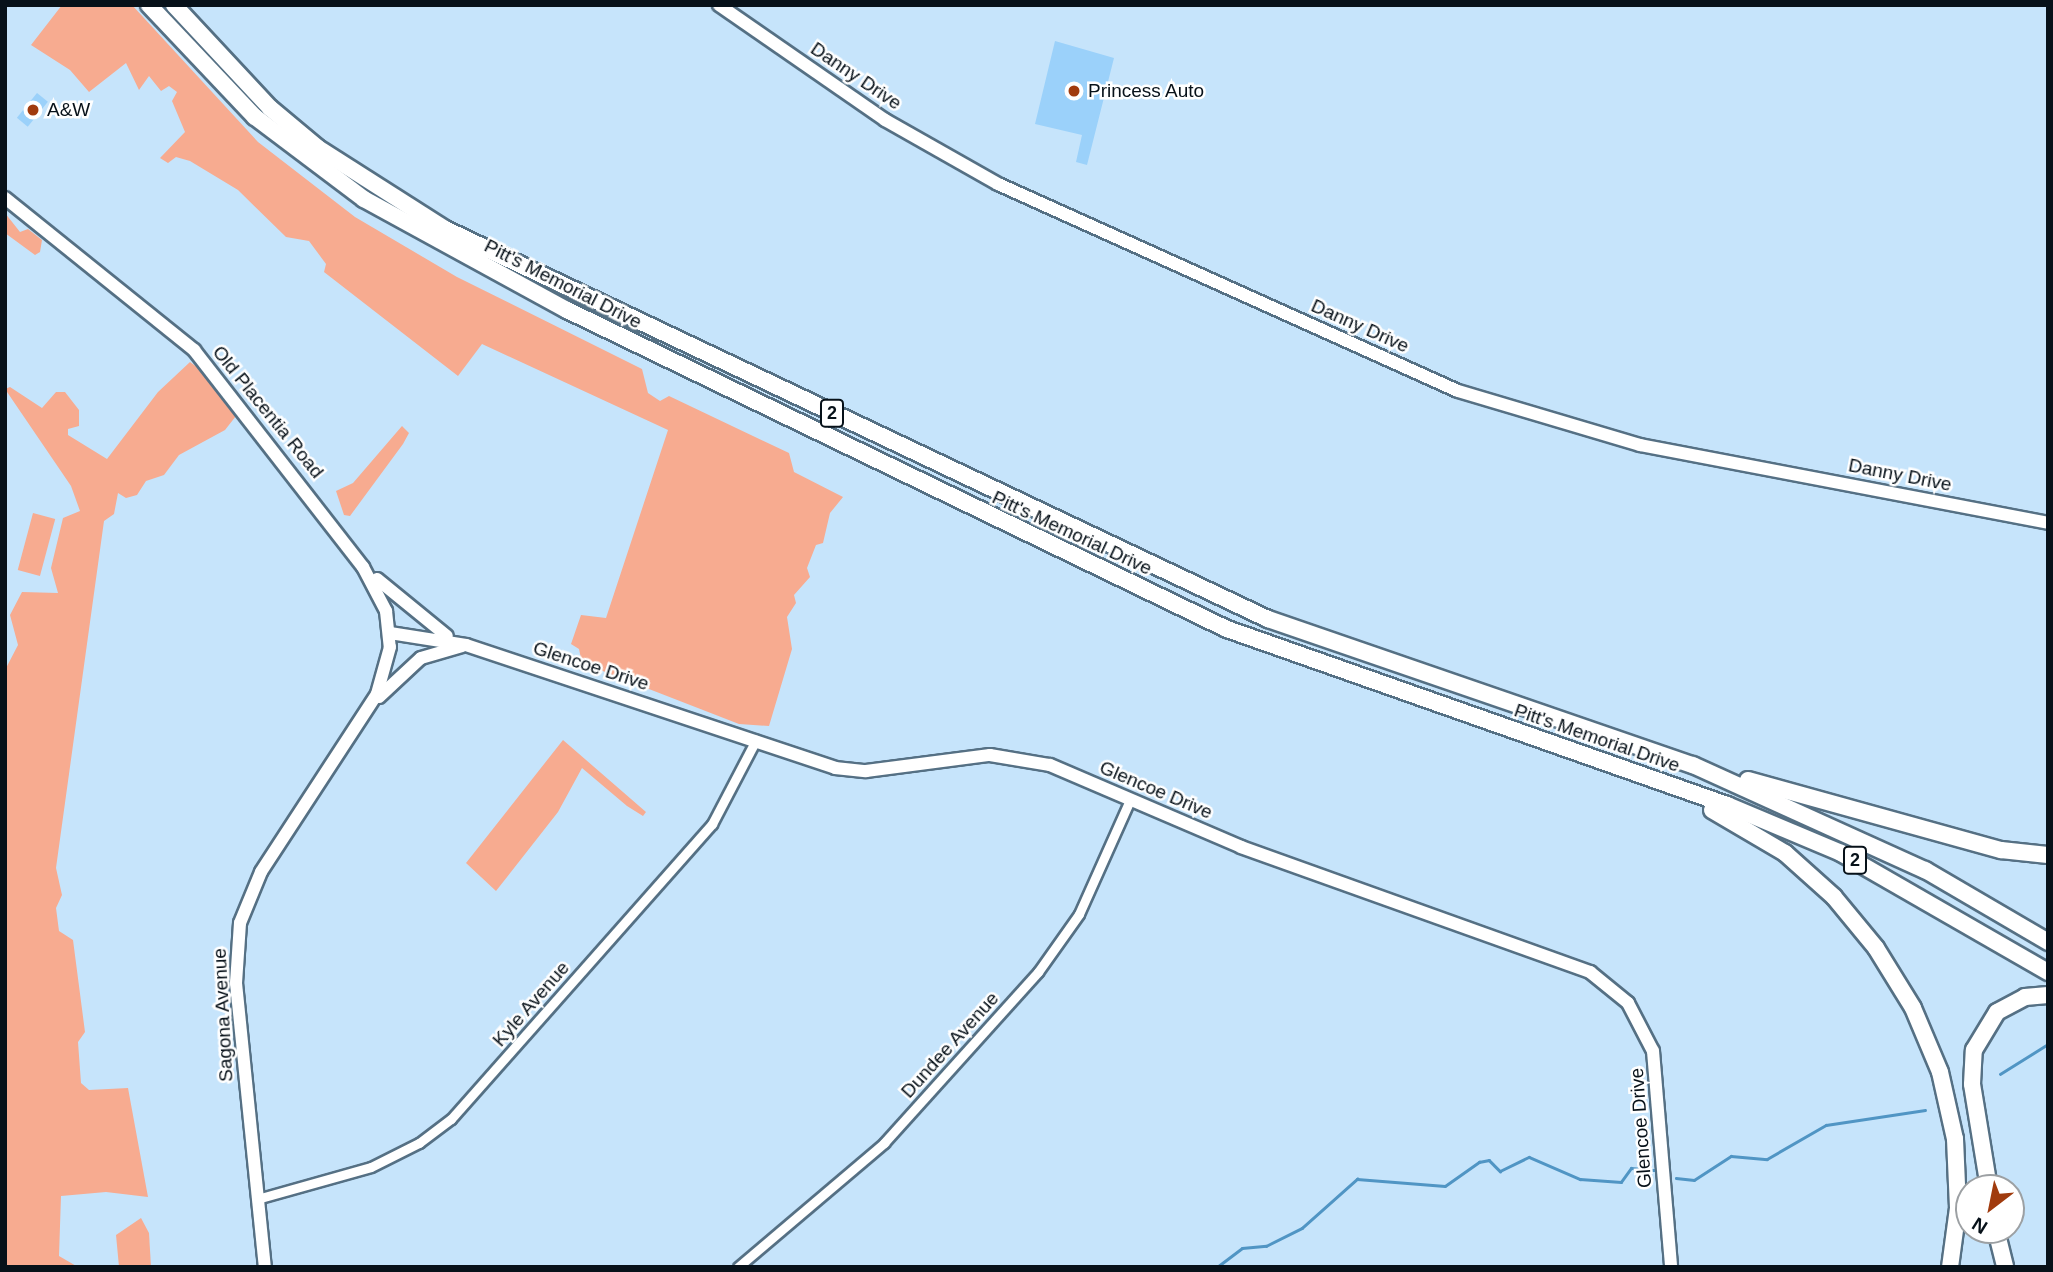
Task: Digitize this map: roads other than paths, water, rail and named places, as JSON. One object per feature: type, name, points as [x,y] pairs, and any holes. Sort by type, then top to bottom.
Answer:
[{"type":"highway","name":"Pitt's Memorial Drive","points":[[149,5],[255,117],[363,200],[445,247],[780,416],[1227,629],[1647,778],[1841,853],[2048,972]]},
{"type":"highway","name":"Pitt's Memorial Drive","points":[[174,5],[260,98],[318,148],[445,229],[1268,620],[1693,765],[1925,870],[2048,942]]},
{"type":"highway","points":[[1693,765],[2001,850],[2048,856]]},
{"type":"highway","points":[[1647,778],[1785,853],[1834,897],[1876,948],[1913,1007],[1940,1072],[1955,1139],[1958,1208],[1950,1267]]},
{"type":"highway","points":[[1987,1174],[1972,1084],[1974,1051],[1997,1012],[2025,997],[2048,995]]},
{"type":"highway","points":[[1999,1244],[2005,1267]]},
{"type":"street","name":"Danny Drive","points":[[719,5],[885,120],[998,184],[1458,391],[1640,445],[2048,523]]},
{"type":"street","name":"Old Placentia Road","points":[[5,198],[194,350],[363,567],[380,597],[390,633]]},
{"type":"street","points":[[363,567],[412,613],[466,645]]},
{"type":"street","name":"Glencoe Drive","points":[[390,633],[466,645],[851,771],[1011,756],[1050,765],[1241,847],[1580,968],[1614,989],[1643,1025],[1657,1067],[1671,1267]]},
{"type":"street","name":"Sagona Avenue","points":[[265,1267],[236,983],[240,923],[261,872],[373,702],[387,670],[390,633]]},
{"type":"street","points":[[373,702],[421,657],[466,645]]},
{"type":"street","name":"Kyle Avenue","points":[[257,1199],[371,1167],[444,1125],[712,824],[756,740]]},
{"type":"street","name":"Dundee Avenue","points":[[737,1267],[884,1143],[1043,966],[1079,914],[1130,800]]},
{"type":"waterway","points":[[2000,1074],[2048,1044]]},
{"type":"waterway","points":[[1676,1178],[1694,1180],[1731,1156],[1767,1159],[1826,1125],[1925,1110]]},
{"type":"waterway","points":[[1217,1267],[1242,1248],[1266,1246],[1302,1228],[1357,1179],[1445,1186],[1479,1162],[1489,1160],[1500,1171],[1529,1157],[1580,1179],[1621,1182],[1631,1168],[1656,1170]]},
{"type":"place","name":"Princess Auto","points":[[1074,91]]},
{"type":"place","name":"A&W","points":[[33,110]]}]
